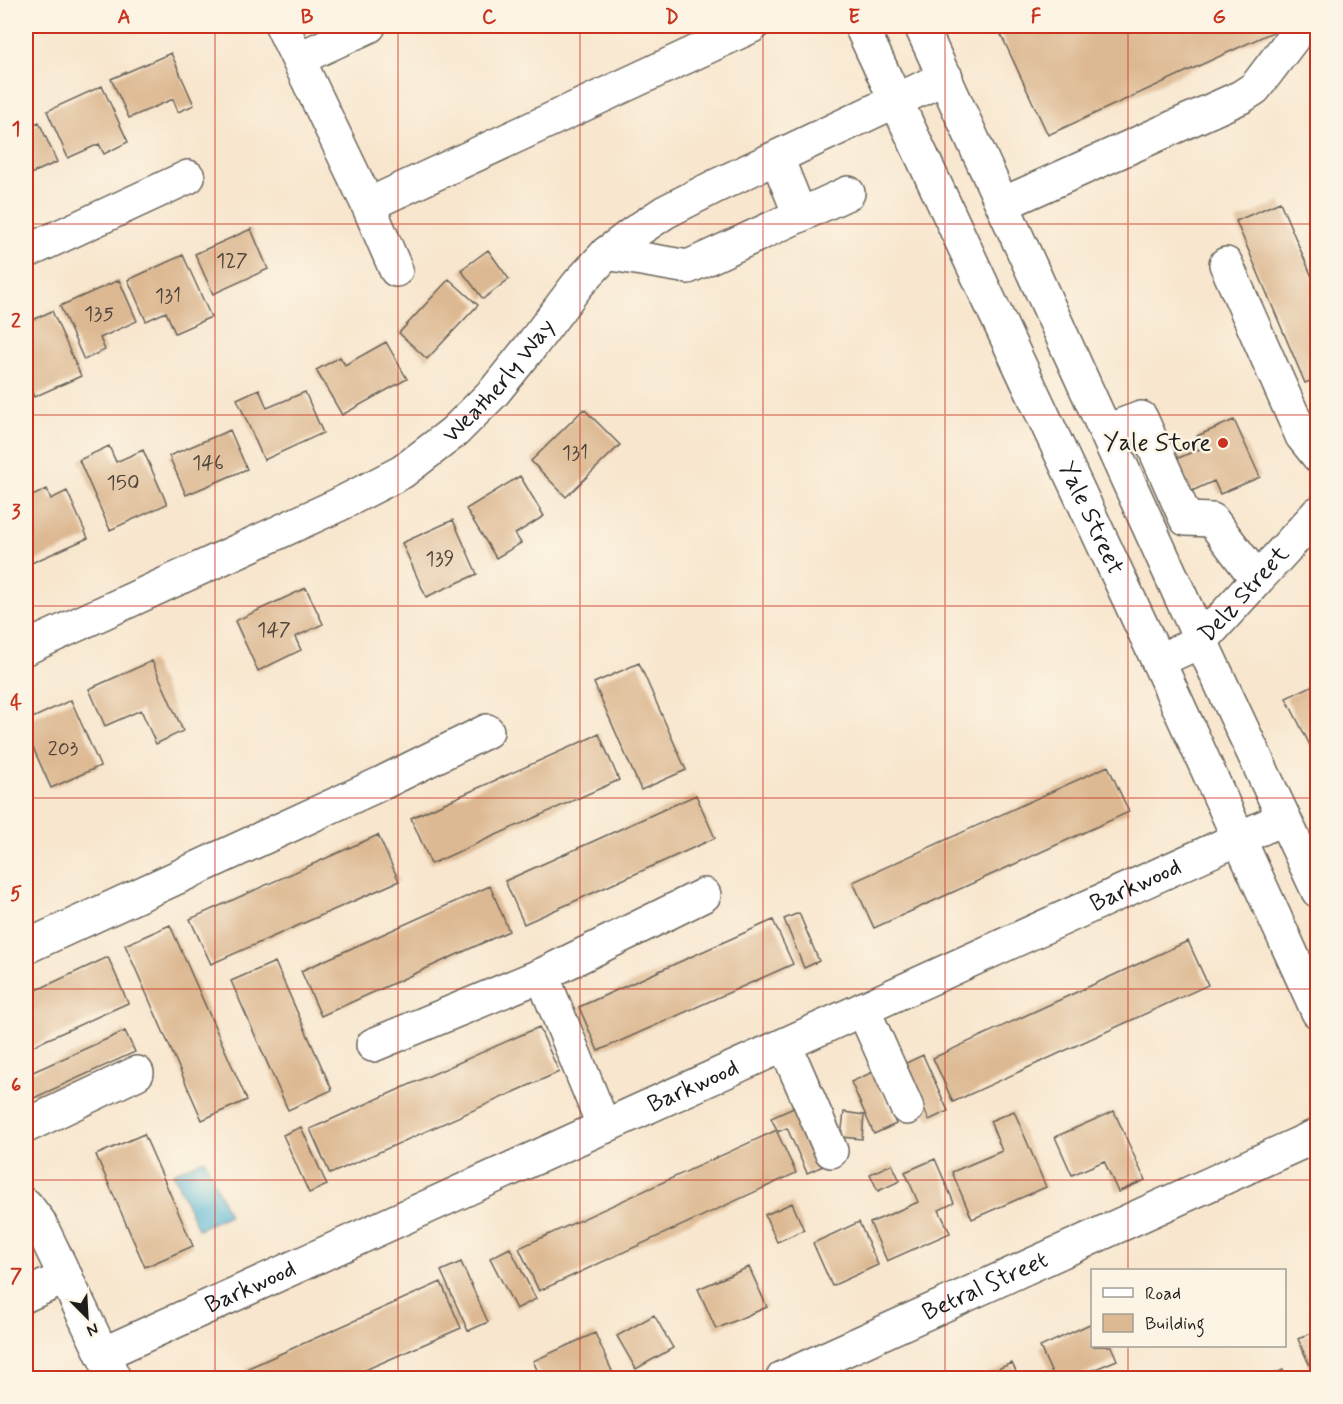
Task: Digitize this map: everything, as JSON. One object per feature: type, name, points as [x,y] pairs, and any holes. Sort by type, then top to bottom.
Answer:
[{"type":"street","points":[[282,26],[368,205],[396,270]]},
{"type":"street","points":[[298,59],[369,26]]},
{"type":"street","points":[[368,205],[752,26]]},
{"type":"street","name":"Yale Street","points":[[861,26],[1158,661],[1317,1012]]},
{"type":"street","name":"Yale Street","points":[[921,26],[1317,891]]},
{"type":"street","points":[[1003,204],[1241,97],[1255,88],[1302,26]]},
{"type":"street","name":"Weatherly Way","points":[[26,648],[338,505],[402,472],[454,432],[494,392],[578,284],[607,253],[665,212],[946,78]]},
{"type":"street","points":[[777,158],[800,215]]},
{"type":"street","points":[[26,252],[189,177]]},
{"type":"street","points":[[607,253],[688,267],[848,193]]},
{"type":"street","points":[[1226,264],[1302,436],[1317,456]]},
{"type":"street","points":[[1106,431],[1141,418],[1186,519]]},
{"type":"street","name":"Delz Street","points":[[1158,661],[1201,641],[1317,513]]},
{"type":"street","points":[[1151,532],[1186,519],[1212,520],[1257,579]]},
{"type":"street","points":[[26,947],[382,783],[487,731]]},
{"type":"street","name":"Barkwood","points":[[109,1366],[604,1126],[1284,818]]},
{"type":"street","points":[[373,1045],[542,975],[704,895]]},
{"type":"street","points":[[542,975],[604,1126]]},
{"type":"street","points":[[863,1009],[907,1108]]},
{"type":"street","points":[[785,1045],[831,1151]]},
{"type":"street","points":[[26,1126],[137,1073]]},
{"type":"street","name":"Betral Street","points":[[783,1378],[1317,1135]]},
{"type":"street","points":[[26,1205],[39,1222],[109,1366]]},
{"type":"street","points":[[26,1295],[66,1277]]},
{"type":"water","points":[[204,1159],[229,1215],[198,1229],[173,1173]]},
{"type":"building","points":[[997,26],[1272,26],[1275,31],[1048,135]]},
{"type":"building","points":[[171,53],[194,105],[178,112],[173,99],[129,118],[111,79]]},
{"type":"building","points":[[102,86],[128,142],[104,154],[99,144],[68,158],[47,111]]},
{"type":"building","points":[[39,122],[57,162],[26,176],[26,128]]},
{"type":"building","points":[[1280,202],[1318,291],[1318,378],[1305,383],[1236,221]]},
{"type":"building","points":[[251,229],[268,269],[213,294],[195,254]]},
{"type":"building","points":[[488,250],[509,279],[483,299],[461,270]]},
{"type":"building","points":[[183,255],[211,317],[175,333],[166,312],[146,321],[128,280]]},
{"type":"building","points":[[449,279],[478,305],[427,359],[399,333]]},
{"type":"building","points":[[119,280],[137,321],[100,338],[105,350],[84,360],[60,306]]},
{"type":"building","points":[[52,311],[81,376],[34,397],[26,377],[26,340],[33,337],[26,323]]},
{"type":"building","points":[[386,342],[407,379],[342,415],[316,370],[340,357],[345,365]]},
{"type":"building","points":[[259,389],[267,408],[305,392],[323,433],[264,460],[237,399]]},
{"type":"building","points":[[584,409],[620,445],[566,497],[531,461]]},
{"type":"building","points":[[1234,420],[1260,477],[1220,494],[1214,481],[1183,495],[1169,462],[1202,448],[1197,436]]},
{"type":"building","points":[[230,430],[247,469],[186,495],[169,456]]},
{"type":"building","points":[[109,446],[116,462],[143,450],[167,504],[110,530],[79,460]]},
{"type":"building","points":[[520,476],[544,516],[515,534],[521,543],[496,558],[466,509]]},
{"type":"building","points":[[47,489],[51,499],[67,491],[88,538],[27,565],[26,499]]},
{"type":"building","points":[[453,520],[477,574],[426,597],[402,543]]},
{"type":"building","points":[[306,588],[323,624],[295,637],[301,650],[258,671],[235,621]]},
{"type":"building","points":[[152,661],[183,731],[156,744],[141,710],[105,726],[89,689]]},
{"type":"building","points":[[639,663],[686,770],[641,790],[594,683]]},
{"type":"building","points":[[1318,683],[1318,761],[1286,698]]},
{"type":"building","points":[[71,700],[100,766],[51,788],[26,732],[26,721]]},
{"type":"building","points":[[599,734],[619,780],[431,864],[411,818]]},
{"type":"building","points":[[1108,766],[1129,812],[874,928],[853,882]]},
{"type":"building","points":[[696,795],[715,838],[524,924],[505,881]]},
{"type":"building","points":[[378,835],[399,881],[211,964],[190,919]]},
{"type":"building","points":[[490,886],[509,931],[321,1016],[301,971]]},
{"type":"building","points":[[799,913],[819,961],[804,968],[784,919]]},
{"type":"building","points":[[773,920],[793,964],[598,1051],[579,1007]]},
{"type":"building","points":[[170,925],[247,1100],[202,1120],[125,945]]},
{"type":"building","points":[[1188,941],[1208,985],[953,1102],[933,1058]]},
{"type":"building","points":[[108,957],[128,1003],[26,1049],[26,995]]},
{"type":"building","points":[[275,962],[332,1090],[288,1110],[231,981]]},
{"type":"building","points":[[539,1027],[559,1072],[330,1174],[310,1129]]},
{"type":"building","points":[[125,1031],[135,1052],[34,1098],[26,1075]]},
{"type":"building","points":[[923,1055],[948,1111],[929,1120],[904,1064]]},
{"type":"building","points":[[873,1072],[896,1124],[874,1134],[851,1082]]},
{"type":"building","points":[[796,1107],[823,1166],[807,1173],[787,1128],[777,1132],[796,1173],[539,1291],[519,1248],[777,1130],[771,1118]]},
{"type":"building","points":[[1014,1111],[1046,1187],[972,1219],[952,1172],[1002,1151],[990,1121]]},
{"type":"building","points":[[1114,1111],[1145,1180],[1118,1192],[1104,1161],[1072,1175],[1055,1137]]},
{"type":"building","points":[[844,1112],[864,1115],[862,1139],[841,1137]]},
{"type":"building","points":[[301,1127],[327,1185],[309,1193],[283,1135]]},
{"type":"building","points":[[144,1134],[193,1246],[145,1267],[96,1155]]},
{"type":"building","points":[[935,1159],[954,1203],[939,1210],[950,1233],[887,1261],[870,1223],[918,1202],[905,1172]]},
{"type":"building","points":[[892,1164],[900,1181],[878,1191],[870,1174]]},
{"type":"building","points":[[792,1203],[804,1230],[777,1242],[765,1215]]},
{"type":"building","points":[[859,1222],[878,1265],[832,1286],[813,1243]]},
{"type":"building","points":[[510,1248],[536,1299],[516,1309],[490,1258]]},
{"type":"building","points":[[461,1262],[488,1322],[468,1331],[441,1271]]},
{"type":"building","points":[[749,1267],[767,1307],[716,1329],[698,1289]]},
{"type":"building","points":[[441,1282],[461,1328],[347,1378],[251,1378],[246,1369]]},
{"type":"building","points":[[654,1315],[673,1348],[636,1369],[617,1336]]},
{"type":"building","points":[[1091,1323],[1091,1347],[1111,1347],[1117,1360],[1074,1378],[1054,1378],[1040,1347]]},
{"type":"building","points":[[1318,1330],[1318,1378],[1315,1378],[1298,1339]]},
{"type":"building","points":[[595,1333],[615,1378],[541,1378],[533,1361]]},
{"type":"building","points":[[1012,1363],[1019,1378],[976,1378]]},
{"type":"building","points":[[1283,1370],[1287,1378],[1263,1378]]},
{"type":"place","name":"Yale Store","points":[[1223,443]]}]
